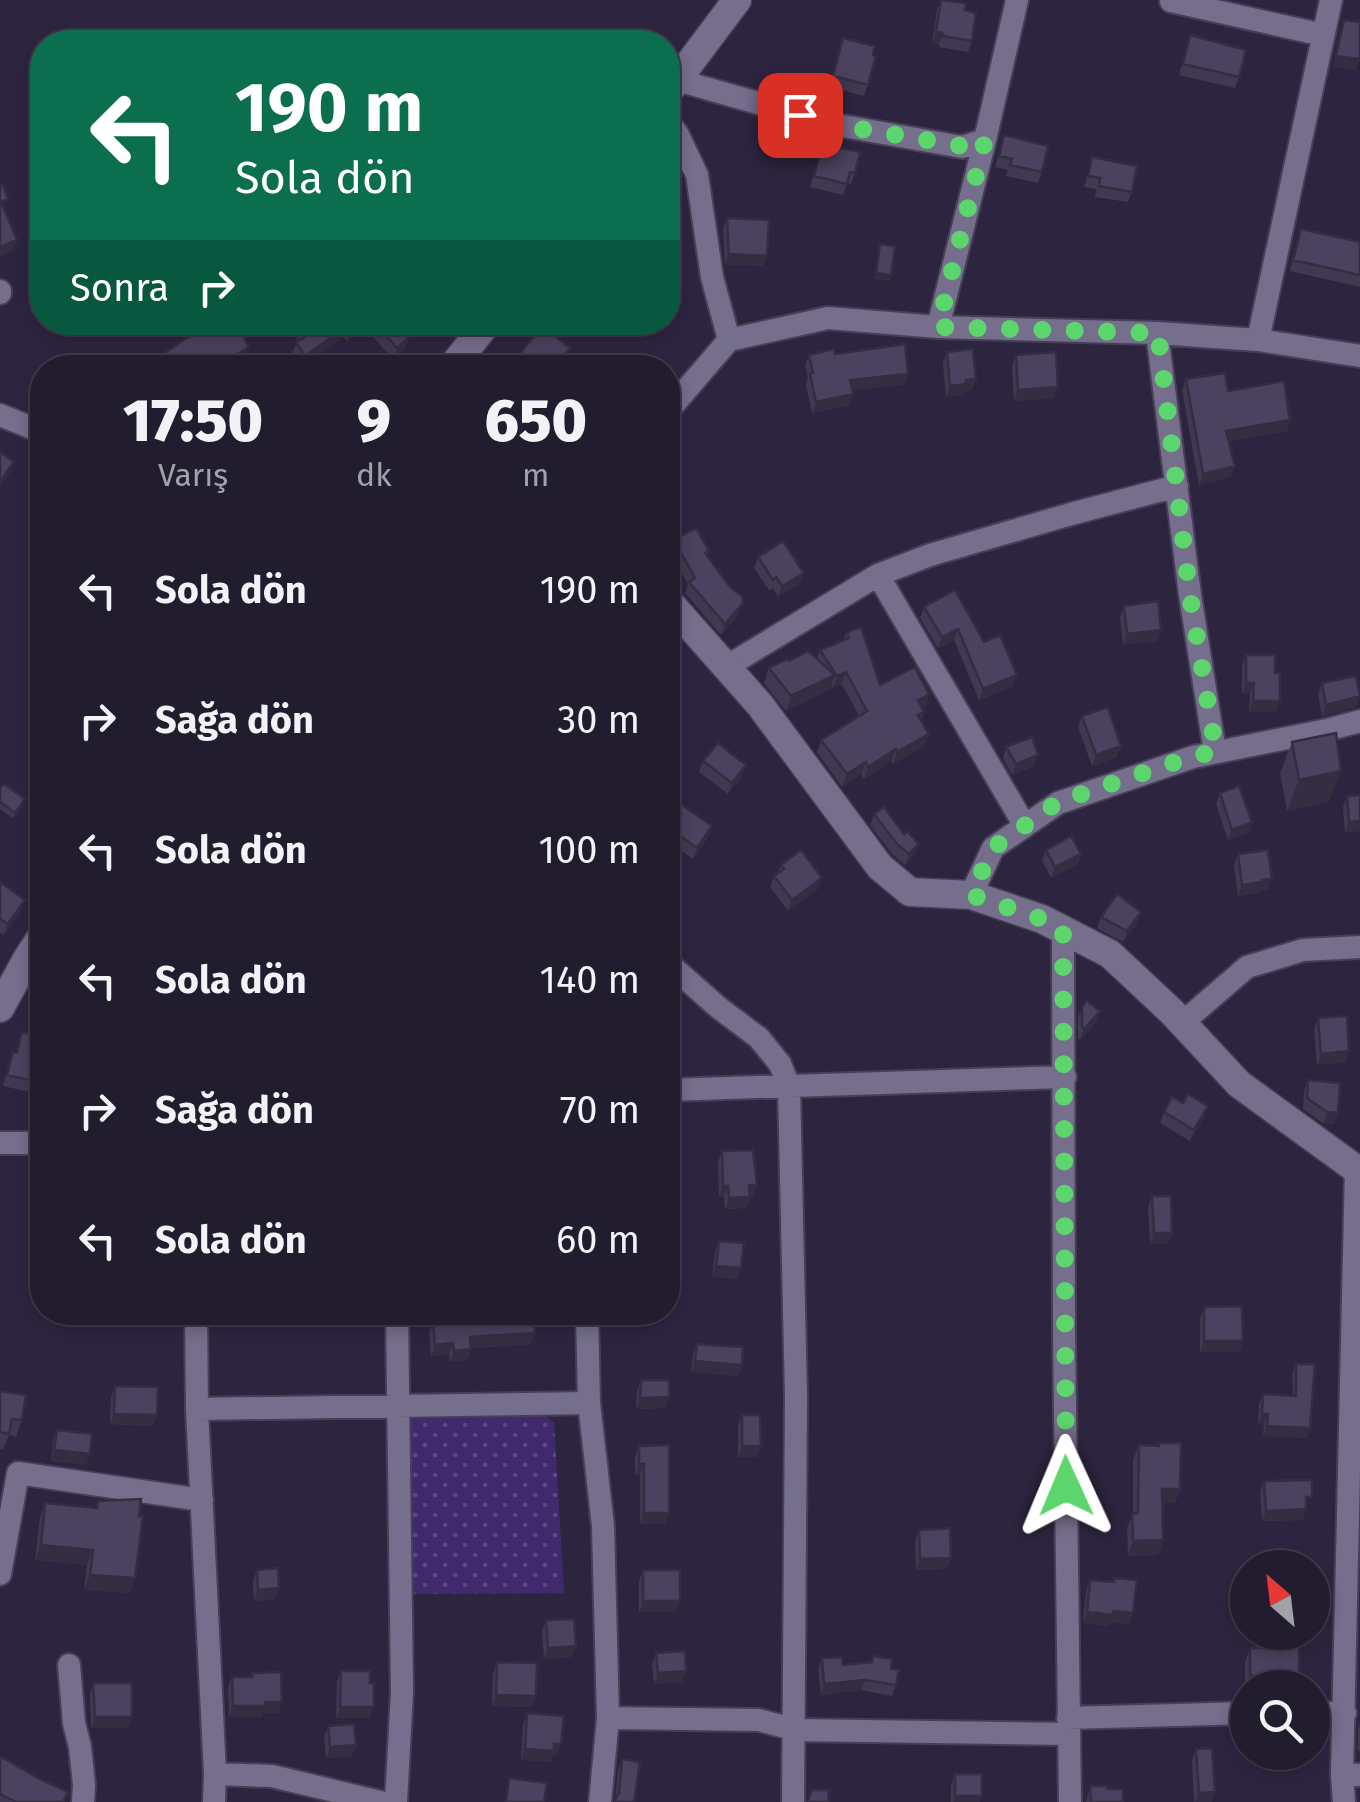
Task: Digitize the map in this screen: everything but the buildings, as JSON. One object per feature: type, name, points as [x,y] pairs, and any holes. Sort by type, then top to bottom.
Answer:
[{"type":"street","points":[[680,76],[738,0]]},
{"type":"street","points":[[938,327],[1017,0]]},
{"type":"street","points":[[1169,0],[1323,34]]},
{"type":"street","points":[[1258,340],[1331,0]]},
{"type":"street","points":[[680,88],[832,124],[962,146],[985,140]]},
{"type":"street","points":[[680,139],[697,175],[712,277],[729,340]]},
{"type":"street","points":[[680,398],[729,340],[828,318],[938,327],[1258,340],[1360,356]]},
{"type":"street","points":[[1158,333],[1190,596],[1216,752]]},
{"type":"street","points":[[0,415],[30,427]]},
{"type":"street","points":[[726,667],[878,575],[966,545],[1177,486]]},
{"type":"street","points":[[878,575],[1025,826]]},
{"type":"street","points":[[680,615],[760,705],[880,867],[910,892],[971,895],[1042,919],[1110,954],[1238,1084],[1358,1170],[1345,1713],[1351,1774],[1344,1802]]},
{"type":"street","points":[[971,895],[993,848],[1058,802],[1193,756],[1360,721]]},
{"type":"street","points":[[1063,930],[1070,1802]]},
{"type":"street","points":[[1182,1023],[1248,967],[1302,950],[1360,947]]},
{"type":"street","points":[[0,1008],[30,953]]},
{"type":"street","points":[[680,974],[758,1038],[780,1064],[789,1086],[796,1398],[794,1802]]},
{"type":"street","points":[[680,1090],[1064,1077]]},
{"type":"street","points":[[0,1142],[30,1143]]},
{"type":"street","points":[[196,1325],[214,1802]]},
{"type":"street","points":[[396,1802],[402,1692],[397,1325]]},
{"type":"street","points":[[587,1325],[589,1402],[604,1526],[608,1718],[600,1802]]},
{"type":"street","points":[[198,1409],[589,1402]]},
{"type":"street","points":[[0,1574],[18,1472],[202,1500]]},
{"type":"street","points":[[69,1665],[83,1802]]},
{"type":"street","points":[[1330,1713],[1345,1713]]},
{"type":"street","points":[[608,1718],[759,1720],[796,1730],[1068,1726],[1230,1714]]},
{"type":"street","points":[[215,1774],[272,1776],[380,1802]]},
{"type":"shaded area","points":[[540,1413],[554,1422],[564,1593],[404,1594],[400,1427],[410,1416]]},
{"type":"route","points":[[800,115],[962,146],[985,140],[938,327],[1158,333],[1190,596],[1216,752],[1193,756],[1058,802],[993,848],[971,895],[1063,930],[1066,1486]]}]
